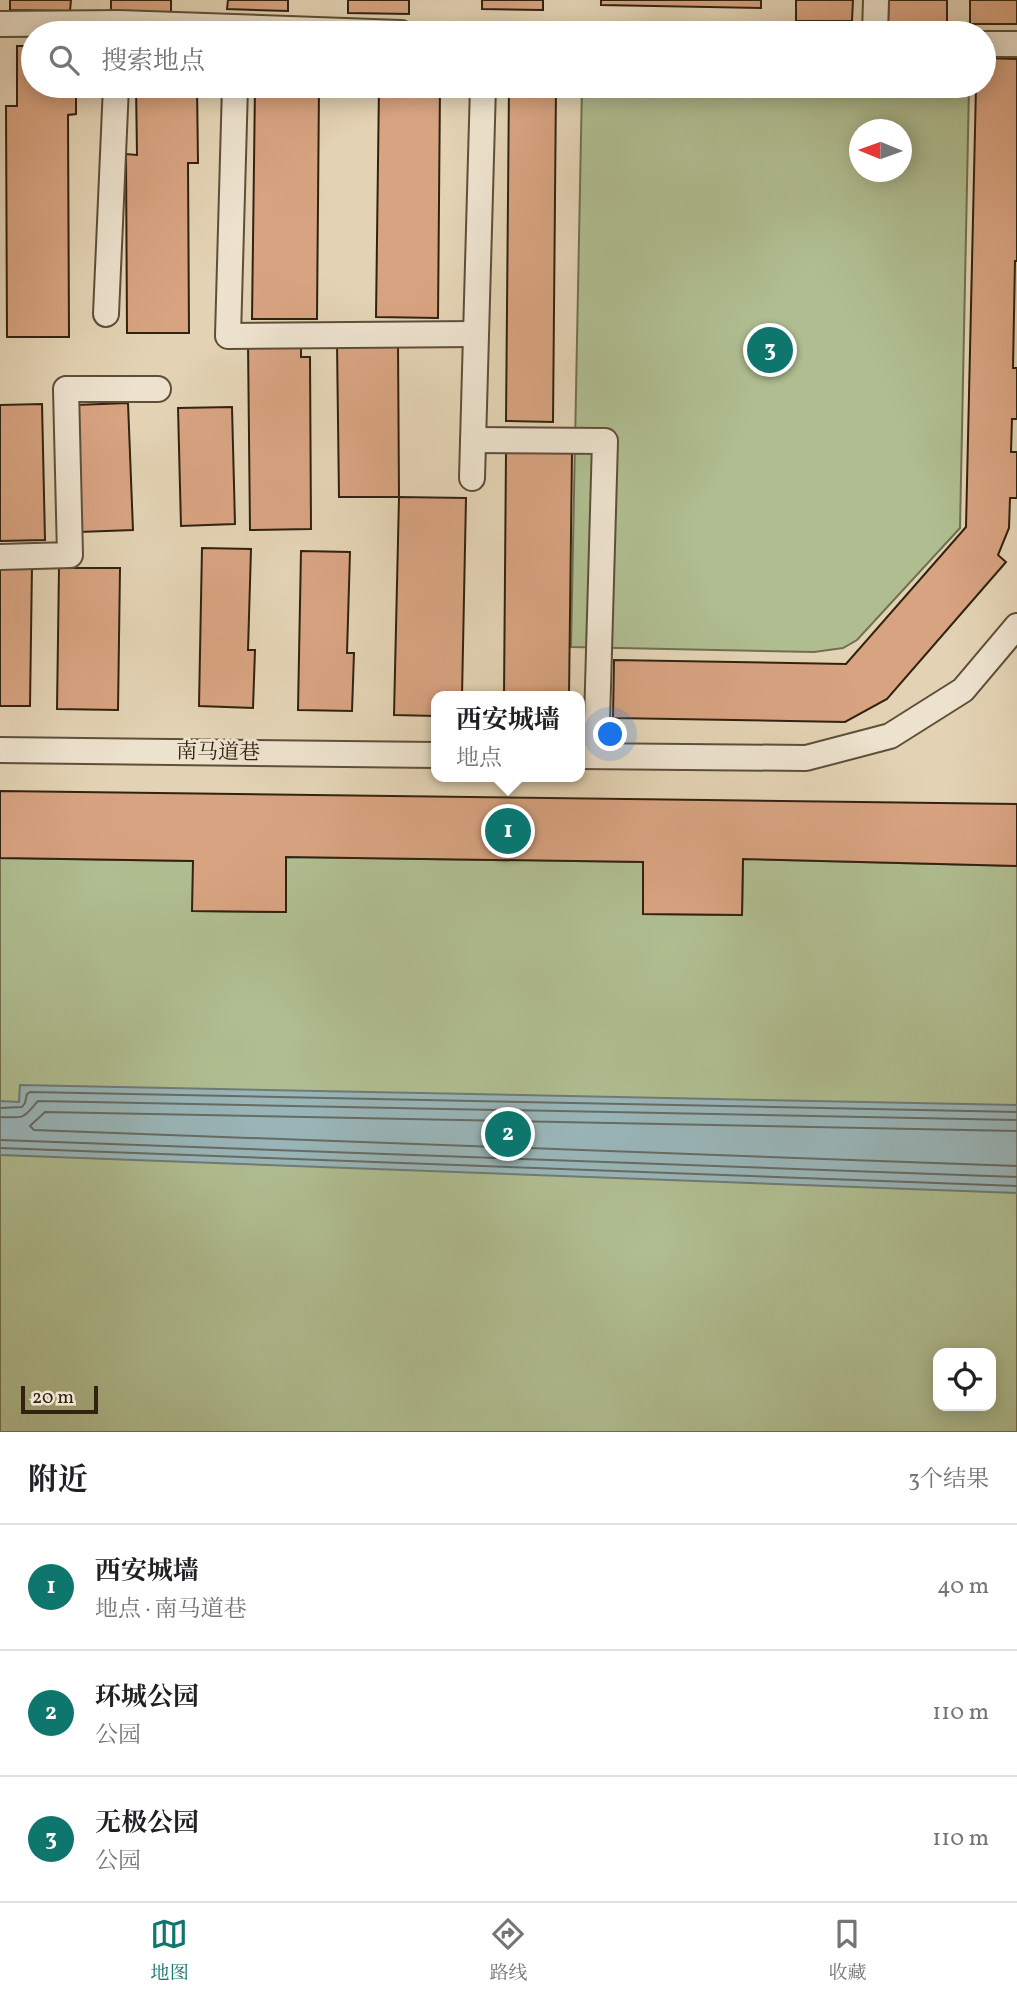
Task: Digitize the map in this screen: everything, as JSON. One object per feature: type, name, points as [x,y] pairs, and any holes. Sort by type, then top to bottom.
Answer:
[{"type":"street","points":[[875,21],[876,0]]},
{"type":"street","points":[[0,24],[21,25]]},
{"type":"street","points":[[996,44],[1017,44]]},
{"type":"street","points":[[106,314],[115,98]]},
{"type":"street","points":[[235,98],[228,336],[476,334]]},
{"type":"street","points":[[472,478],[482,98]]},
{"type":"street","points":[[0,557],[70,555],[66,389],[158,389]]},
{"type":"street","points":[[473,440],[605,441],[588,756],[806,758],[890,736],[963,690],[1017,626]]},
{"type":"street","name":"南马道巷","points":[[0,750],[431,755]]},
{"type":"green space","points":[[582,98],[969,98],[960,528],[857,640],[843,648],[814,652],[571,647]]},
{"type":"green space","points":[[286,857],[643,862],[643,914],[742,915],[743,859],[1017,866],[1017,1432],[0,1432],[0,858],[193,861],[193,911],[285,912]]},
{"type":"water","points":[[20,1085],[1017,1105],[1017,1193],[0,1155],[0,1101],[19,1102]]},
{"type":"building","points":[[10,0],[71,0],[70,11],[10,10]]},
{"type":"building","points":[[111,0],[171,0],[171,14],[111,13]]},
{"type":"building","points":[[228,0],[288,0],[288,11],[227,9]]},
{"type":"building","points":[[348,0],[409,0],[409,14],[348,13]]},
{"type":"building","points":[[482,0],[543,0],[543,10],[482,9]]},
{"type":"building","points":[[601,0],[761,0],[761,8],[601,5]]},
{"type":"building","points":[[796,0],[853,0],[852,21],[796,21]]},
{"type":"building","points":[[889,0],[947,0],[947,21],[888,21]]},
{"type":"building","points":[[970,0],[1017,0],[1017,24],[970,21]]},
{"type":"building","points":[[17,46],[21,46],[21,98],[76,98],[76,114],[68,115],[69,337],[7,337],[6,106],[17,106]]},
{"type":"building","points":[[996,58],[1017,59],[1017,261],[1013,368],[1017,368],[1017,419],[1012,419],[1011,452],[1017,452],[1017,498],[1010,498],[1009,528],[998,555],[1006,562],[887,699],[845,722],[613,718],[614,660],[846,664],[966,527],[976,98],[996,98]]},
{"type":"building","points":[[136,98],[197,98],[198,163],[188,163],[189,333],[127,333],[126,154],[137,155]]},
{"type":"building","points":[[255,98],[319,98],[317,319],[252,319]]},
{"type":"building","points":[[379,98],[440,98],[438,318],[376,317]]},
{"type":"building","points":[[509,98],[556,98],[553,422],[506,421]]},
{"type":"building","points":[[301,341],[301,357],[310,357],[311,529],[250,530],[248,342]]},
{"type":"building","points":[[398,342],[399,497],[339,497],[337,343]]},
{"type":"building","points":[[128,403],[133,530],[79,532],[75,405]]},
{"type":"building","points":[[42,404],[45,540],[0,541],[0,405]]},
{"type":"building","points":[[232,407],[235,524],[181,526],[178,408]]},
{"type":"building","points":[[506,453],[572,453],[569,691],[504,691]]},
{"type":"building","points":[[399,497],[466,498],[462,691],[431,691],[431,716],[394,715]]},
{"type":"building","points":[[202,548],[251,549],[248,650],[255,650],[253,708],[199,706]]},
{"type":"building","points":[[301,551],[350,552],[347,653],[354,653],[352,711],[298,710]]},
{"type":"building","points":[[0,564],[32,565],[30,706],[0,706]]},
{"type":"building","points":[[59,568],[120,568],[118,710],[57,709]]},
{"type":"building","points":[[0,791],[1017,804],[1017,866],[743,859],[742,915],[643,914],[643,862],[286,857],[286,912],[192,911],[193,861],[0,858]]},
{"type":"place","name":"无极公园","points":[[770,350]]},
{"type":"place","name":"西安城墙","points":[[508,831]]},
{"type":"place","name":"环城公园","points":[[508,1134]]}]
